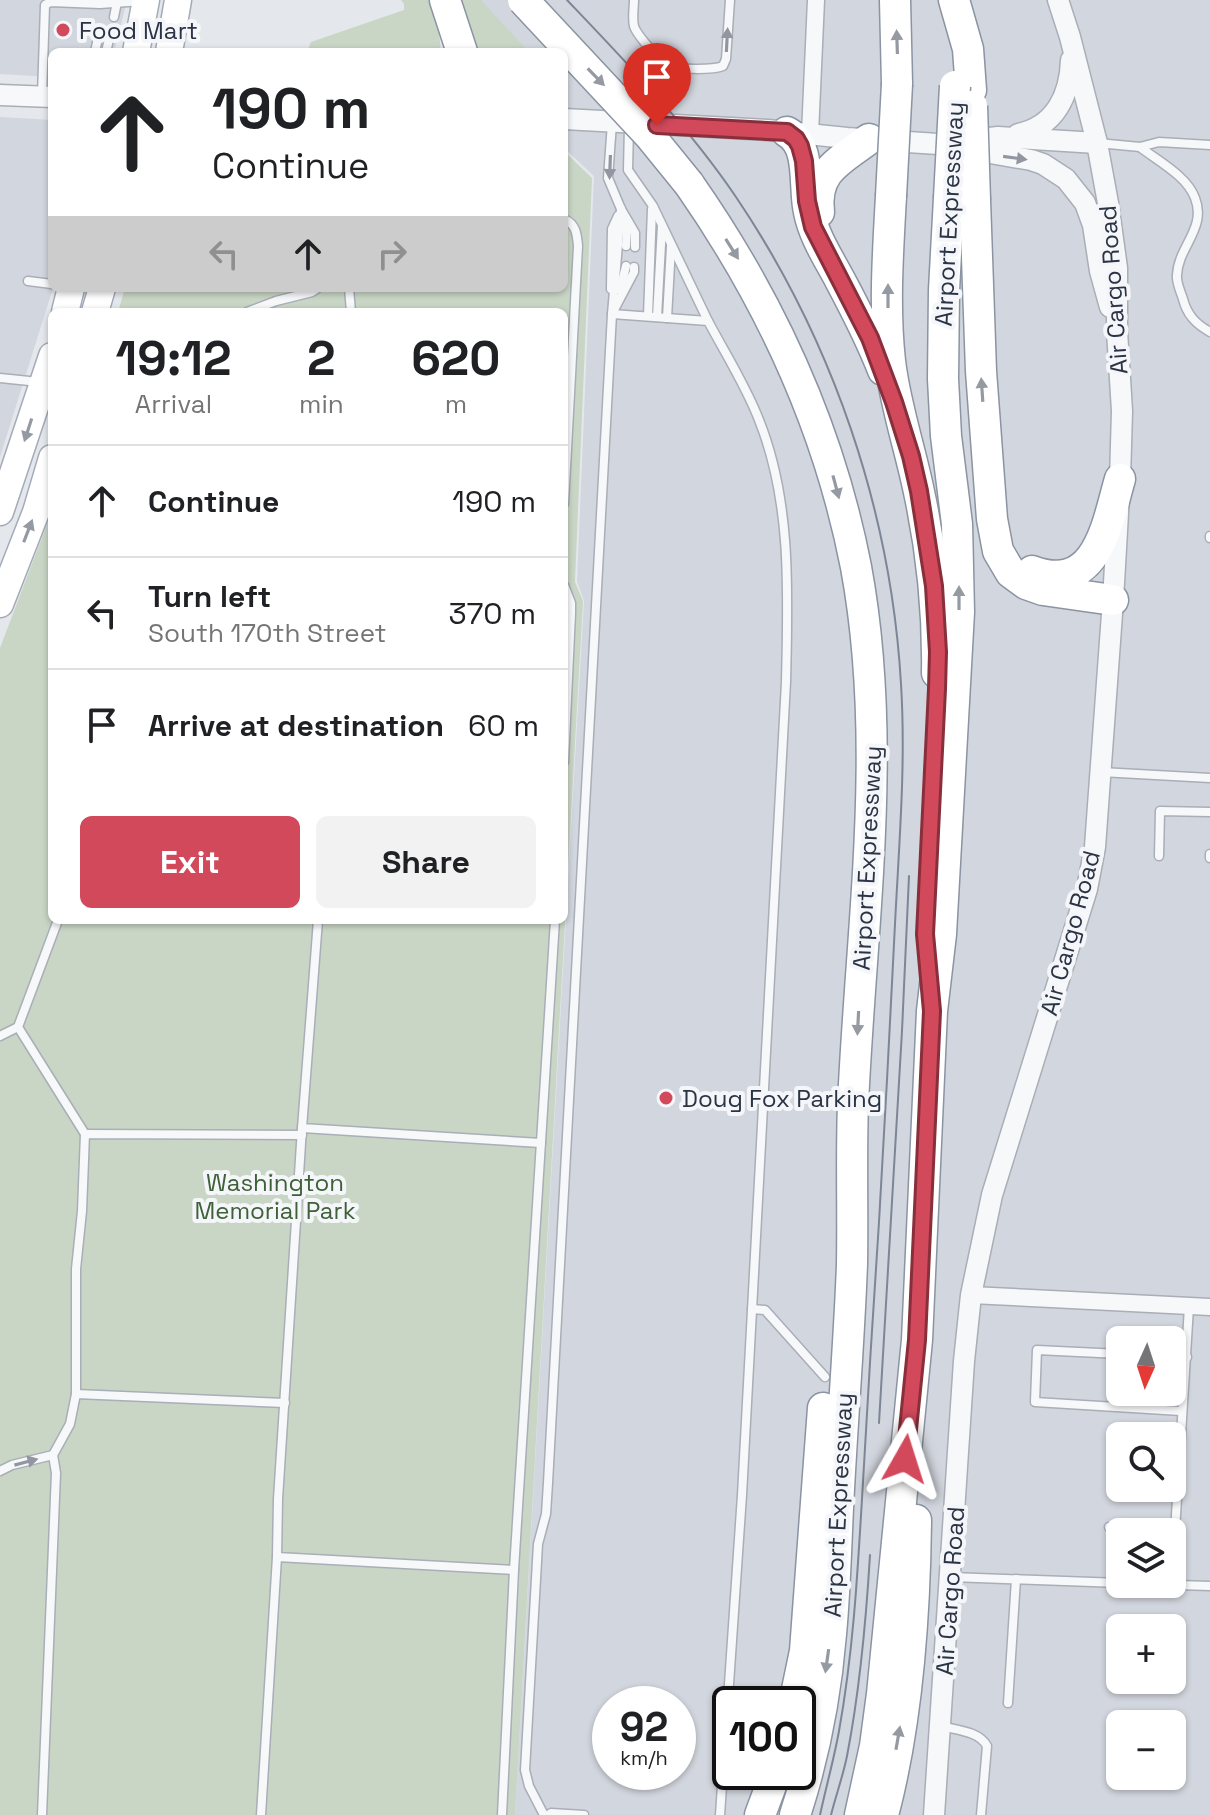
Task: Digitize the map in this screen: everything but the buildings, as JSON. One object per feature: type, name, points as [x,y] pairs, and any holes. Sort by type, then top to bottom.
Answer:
[{"type":"highway","name":"Airport Expressway","points":[[523,0],[640,124],[689,184],[749,278],[807,396],[834,477],[860,592],[871,678],[873,765],[853,1107],[852,1266],[831,1635],[818,1724],[795,1815]]},
{"type":"highway","points":[[895,0],[897,84],[888,286],[889,345],[899,408],[931,557],[937,627],[937,689],[925,934],[932,1011]]},
{"type":"highway","name":"Airport Expressway","points":[[860,1815],[875,1746],[882,1694],[917,1340],[932,1011],[941,934],[959,612],[957,524],[946,436],[943,379],[944,290],[962,199],[963,88],[953,33],[952,0]]},
{"type":"highway","points":[[448,8],[452,48]]},
{"type":"highway","points":[[448,8],[461,48]]},
{"type":"highway","points":[[798,133],[796,139],[804,161],[807,201],[813,227],[880,362]]},
{"type":"highway","points":[[869,139],[824,176],[817,202],[822,223],[863,304],[911,456]]},
{"type":"highway","points":[[962,199],[978,324],[996,542],[1002,560],[1011,573],[1035,588],[1113,600]]},
{"type":"highway","points":[[989,468],[1012,554],[1024,567],[1050,575],[1079,569],[1097,550],[1120,479]]},
{"type":"highway","points":[[798,1686],[805,1651],[832,1264],[853,1107]]},
{"type":"highway","points":[[883,1815],[905,1703],[916,1589],[917,1340]]},
{"type":"highway","points":[[760,1815],[769,1790]]},
{"type":"main road","points":[[137,48],[146,0]]},
{"type":"main road","points":[[170,48],[178,0]]},
{"type":"main road","points":[[0,512],[48,370]]},
{"type":"main road","points":[[0,604],[36,512],[48,472]]},
{"type":"street","points":[[798,133],[814,67],[816,0]]},
{"type":"street","name":"Air Cargo Road","points":[[934,1815],[971,1295],[992,1195],[1087,889],[1095,847],[1113,600],[1122,411],[1117,268],[1097,143],[1058,0]]},
{"type":"street","points":[[938,144],[1024,133],[1048,120],[1068,88],[1070,37]]},
{"type":"street","points":[[0,95],[47,97]]},
{"type":"street","points":[[568,119],[938,144],[1043,164],[1066,179],[1085,203],[1093,225],[1100,271],[1117,331]]},
{"type":"street","points":[[998,137],[1097,143]]},
{"type":"street","points":[[971,1295],[1210,1307]]},
{"type":"lane","points":[[47,97],[45,5],[50,2],[146,0]]},
{"type":"lane","points":[[634,0],[636,31],[663,62],[674,67],[715,69],[723,66],[726,59],[730,0]]},
{"type":"lane","points":[[114,17],[117,2]]},
{"type":"lane","points":[[104,14],[106,3]]},
{"type":"lane","points":[[96,48],[99,33]]},
{"type":"lane","points":[[107,48],[110,35]]},
{"type":"lane","points":[[620,123],[628,170],[653,206],[759,418],[778,485],[787,571],[786,682],[742,1495],[720,1815]]},
{"type":"lane","points":[[620,123],[608,178],[635,233],[631,246]]},
{"type":"lane","points":[[1097,143],[1140,147],[1159,142],[1210,145]]},
{"type":"lane","points":[[1140,147],[1190,187],[1197,201],[1199,217],[1176,276],[1186,311],[1210,332]]},
{"type":"lane","points":[[653,206],[658,317]]},
{"type":"lane","points":[[584,1815],[546,1815],[525,1778],[525,1770],[538,1544],[546,1514],[549,1470],[612,314],[621,209]]},
{"type":"lane","points":[[568,221],[575,227],[578,246],[568,430]]},
{"type":"lane","points":[[658,317],[662,225]]},
{"type":"lane","points":[[658,317],[671,243]]},
{"type":"lane","points":[[612,314],[630,266]]},
{"type":"lane","points":[[28,281],[48,284]]},
{"type":"lane","points":[[258,308],[312,292]]},
{"type":"lane","points":[[612,314],[708,321]]},
{"type":"lane","points":[[0,378],[44,383]]},
{"type":"lane","points":[[1100,772],[1210,778]]},
{"type":"lane","points":[[1159,856],[1160,811],[1210,812]]},
{"type":"lane","points":[[0,1036],[18,1027],[57,924]]},
{"type":"lane","points":[[261,1815],[278,1499],[318,924]]},
{"type":"lane","points":[[502,1815],[514,1570],[555,924]]},
{"type":"lane","points":[[18,1027],[85,1134],[76,1269],[76,1394],[70,1424],[53,1455],[56,1473],[42,1815]]},
{"type":"lane","points":[[85,1134],[302,1132],[541,1143]]},
{"type":"lane","points":[[1176,1518],[1189,1306]]},
{"type":"lane","points":[[752,1309],[765,1310],[825,1377]]},
{"type":"lane","points":[[1106,1353],[1037,1350],[1035,1402],[1181,1411]]},
{"type":"lane","points":[[76,1394],[285,1403]]},
{"type":"lane","points":[[0,1471],[53,1455]]},
{"type":"lane","points":[[277,1557],[514,1570]]},
{"type":"lane","points":[[951,1577],[1106,1582]]},
{"type":"lane","points":[[1008,1703],[1016,1579]]},
{"type":"lane","points":[[1186,1585],[1210,1586]]},
{"type":"lane","points":[[941,1726],[977,1736],[987,1746],[981,1815]]},
{"type":"shaded area","points":[[0,0],[127,0],[115,48],[48,48],[48,77],[0,74]]},
{"type":"shaded area","points":[[405,0],[1210,0],[1210,1815],[515,1815],[568,924],[584,601],[577,581],[594,176],[568,152],[568,48],[457,48]]},
{"type":"shaded area","points":[[0,117],[48,120],[48,292],[52,292],[0,457]]},
{"type":"green space","points":[[401,0],[429,0],[438,22],[441,48],[309,48],[311,42],[404,10]]},
{"type":"green space","points":[[461,0],[481,0],[525,48],[471,48]]},
{"type":"green space","name":"Washington Memorial Park","points":[[568,155],[592,178],[575,582],[583,601],[568,869],[568,308],[119,308],[124,292],[568,292]]},
{"type":"green space","name":"Washington Memorial Park","points":[[48,522],[48,924],[565,924],[515,1815],[0,1815],[0,648]]},
{"type":"tram line","points":[[567,0],[656,95],[697,145],[736,197],[771,252],[828,369],[851,430],[885,555],[895,619],[903,744],[901,804],[859,1544],[844,1700],[820,1815]]},
{"type":"tram line","points":[[879,1423],[909,876]]},
{"type":"tram line","points":[[831,1815],[856,1706],[870,1555]]},
{"type":"place","name":"Food Mart","points":[[63,30]]},
{"type":"place","name":"Doug Fox Parking","points":[[666,1098]]},
{"type":"route","points":[[657,125],[787,132],[796,139],[804,161],[807,201],[813,227],[859,315],[886,378],[911,456],[926,526],[938,652],[925,934],[932,1011],[917,1340],[905,1459]]}]
